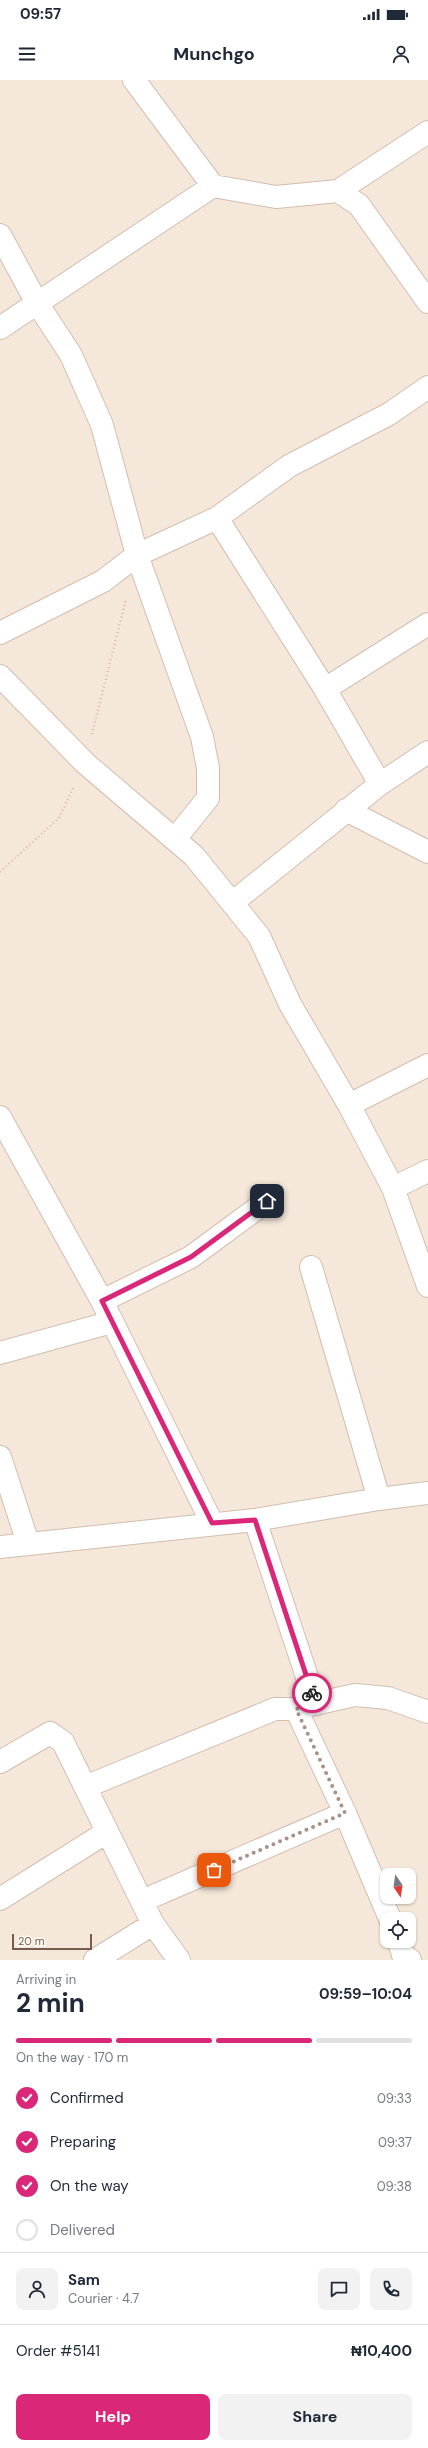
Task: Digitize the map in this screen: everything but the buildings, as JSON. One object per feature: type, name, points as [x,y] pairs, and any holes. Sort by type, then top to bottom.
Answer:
[{"type":"street","points":[[134,80],[213,186],[276,197],[338,191],[428,132]]},
{"type":"street","points":[[0,328],[213,186]]},
{"type":"street","points":[[338,191],[359,205],[428,302]]},
{"type":"street","points":[[0,235],[37,303],[71,355],[102,425],[137,555],[202,737],[208,768],[208,798],[175,839]]},
{"type":"street","points":[[0,633],[103,581],[137,555],[217,518],[289,466],[389,414],[428,387]]},
{"type":"street","points":[[217,518],[325,689],[380,784]]},
{"type":"street","points":[[325,689],[428,624]]},
{"type":"street","points":[[0,676],[85,763],[194,856],[259,936],[290,1004],[349,1105],[393,1188],[428,1282]]},
{"type":"street","points":[[232,903],[346,810],[380,784],[428,752]]},
{"type":"street","points":[[346,810],[428,852]]},
{"type":"street","points":[[349,1105],[428,1065]]},
{"type":"street","points":[[0,1117],[6,1141],[102,1301],[212,1523]]},
{"type":"street","points":[[393,1188],[428,1171]]},
{"type":"street","points":[[102,1301],[191,1257],[267,1201]]},
{"type":"street","points":[[311,1267],[379,1499]]},
{"type":"street","points":[[0,1353],[112,1322]]},
{"type":"street","points":[[0,1457],[28,1543]]},
{"type":"street","points":[[0,1547],[212,1523],[255,1520],[379,1499],[428,1493]]},
{"type":"street","points":[[255,1520],[306,1706],[345,1813],[387,1912]]},
{"type":"street","points":[[85,1787],[275,1709],[306,1706],[355,1695],[388,1698],[428,1712]]},
{"type":"street","points":[[0,1762],[50,1733],[63,1742],[153,1924],[179,1960]]},
{"type":"street","points":[[142,1901],[345,1813]]},
{"type":"street","points":[[0,1899],[108,1832]]},
{"type":"street","points":[[95,1960],[153,1924]]},
{"type":"street","points":[[401,1948],[403,1955],[410,1960]]},
{"type":"street","points":[[424,1960],[428,1957]]},
{"type":"path","points":[[0,872],[59,818],[85,763],[127,594]]},
{"type":"shaded area","points":[[0,80],[428,80],[428,1960],[0,1960]]},
{"type":"way so far","points":[[214,1870],[345,1813],[296,1709],[316,1704],[312,1693]]},
{"type":"route","points":[[267,1201],[191,1257],[102,1301],[212,1523],[255,1520],[312,1693]]}]
